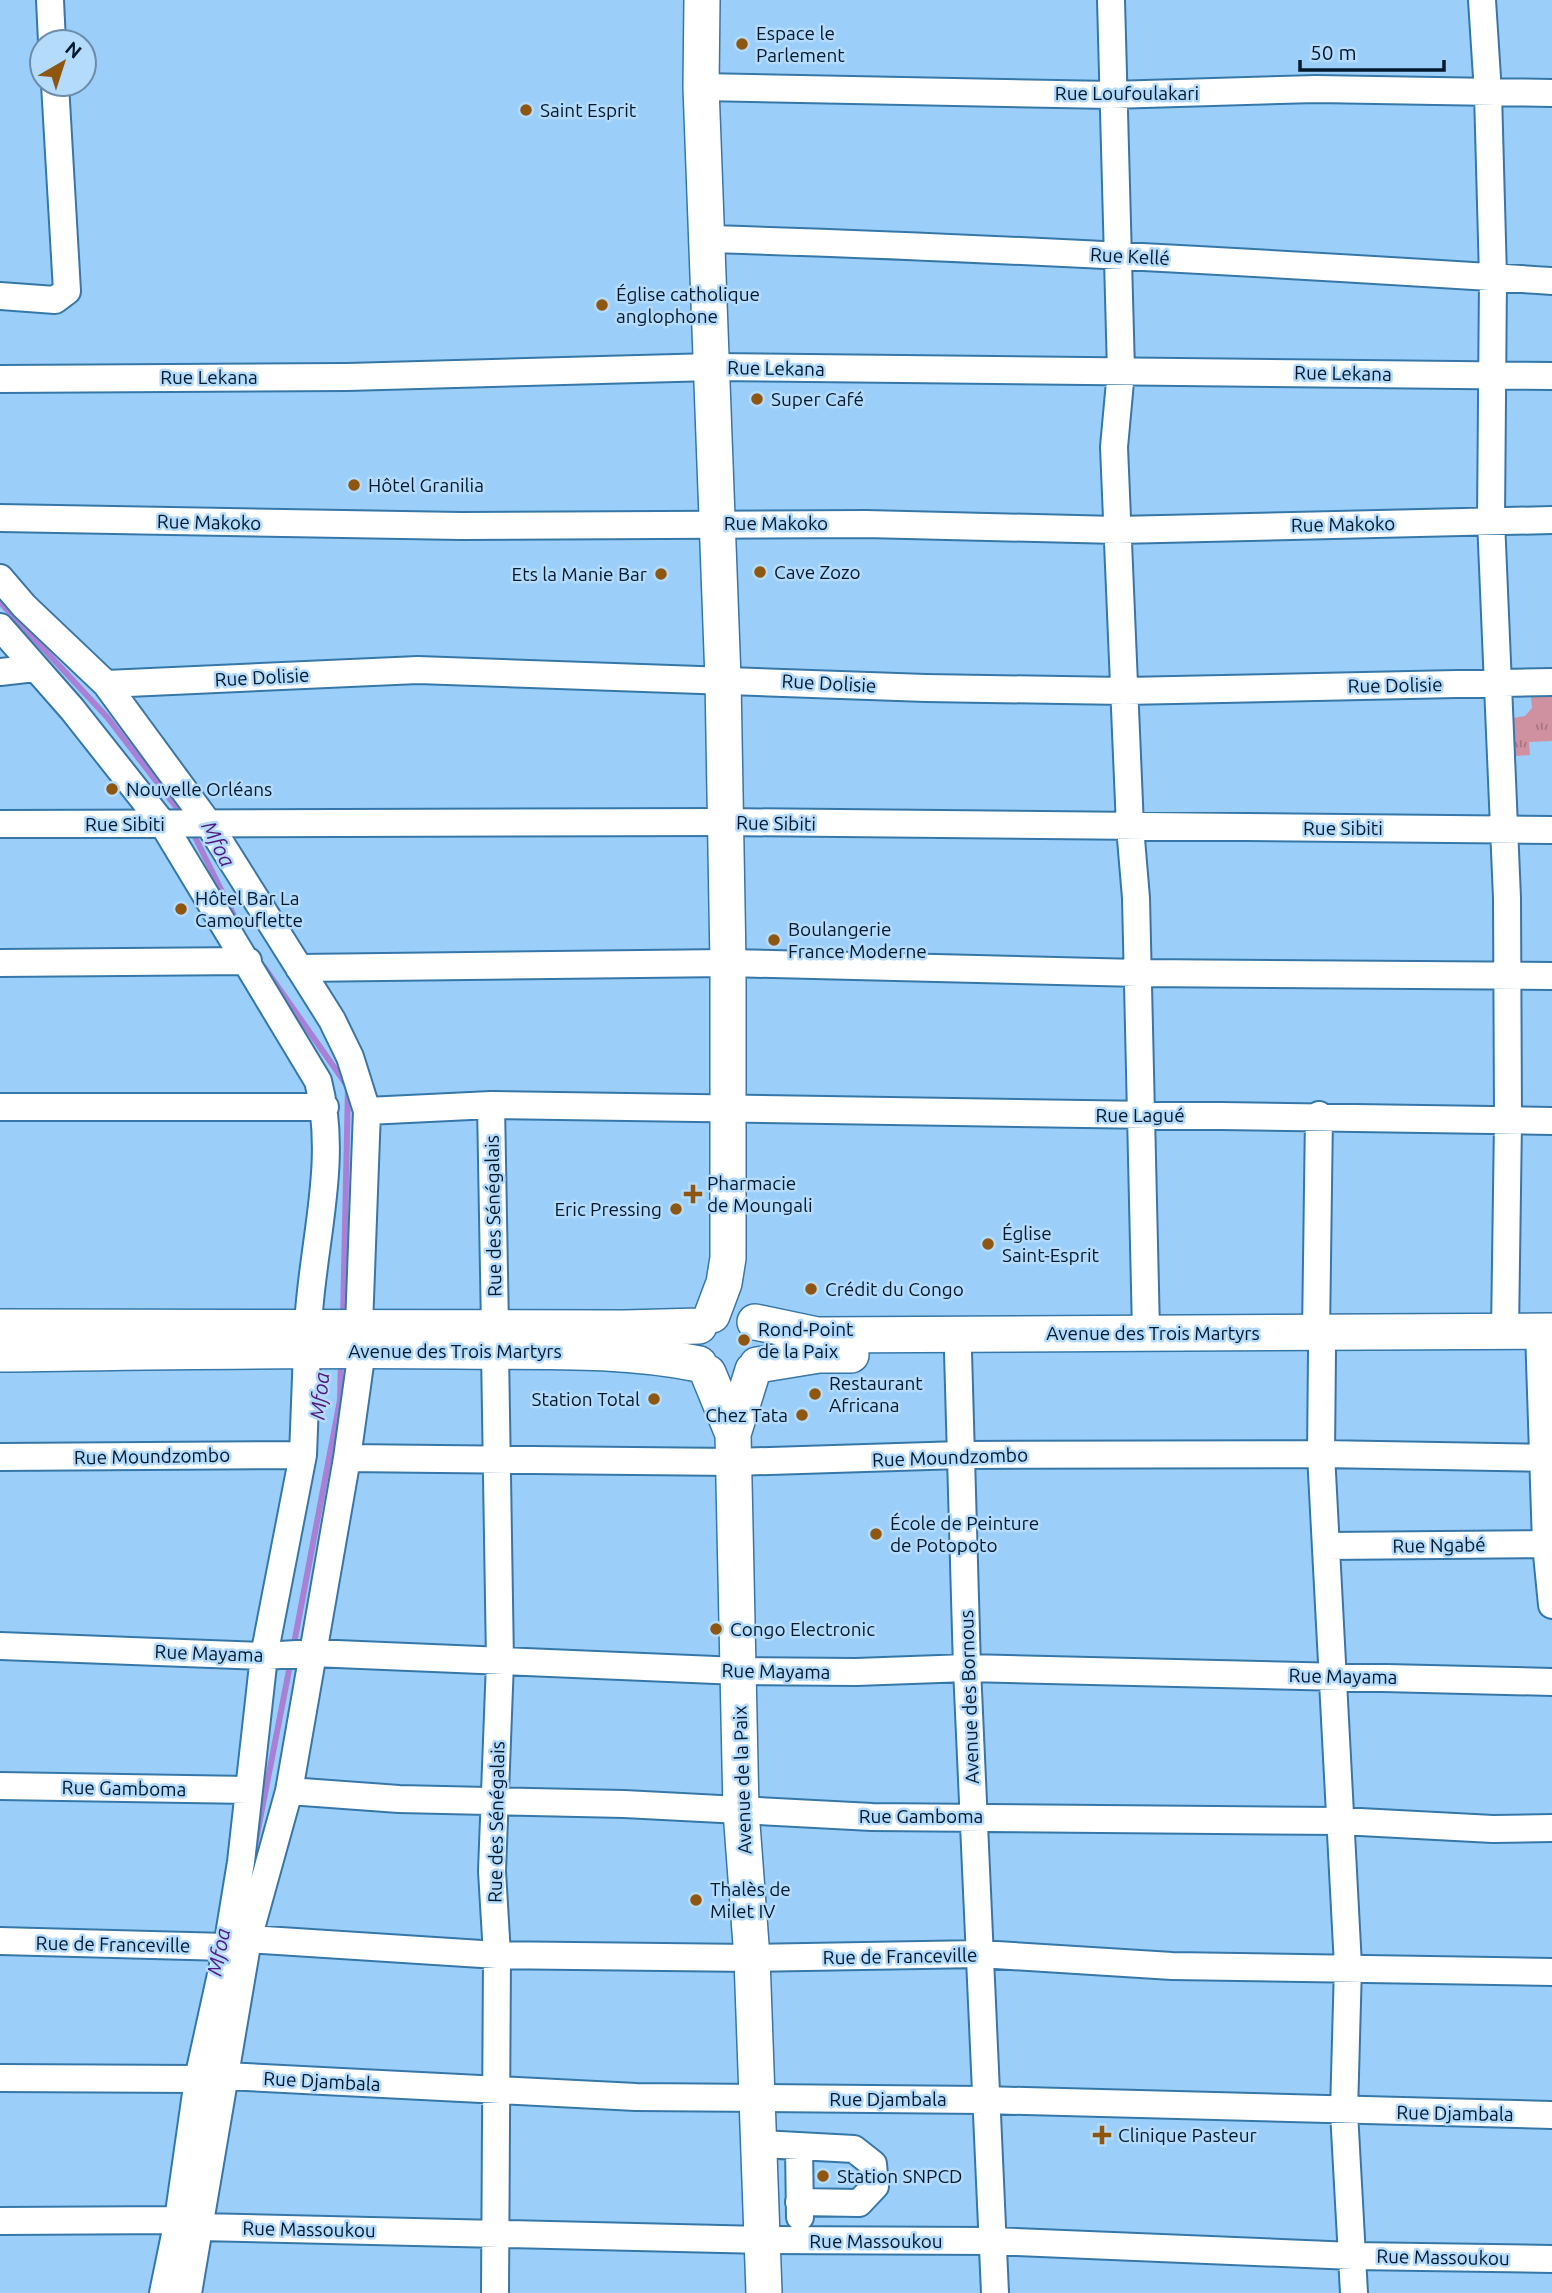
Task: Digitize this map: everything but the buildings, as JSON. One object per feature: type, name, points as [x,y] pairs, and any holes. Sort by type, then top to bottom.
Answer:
[{"type":"main road","points":[[702,0],[701,87],[713,367],[715,523],[723,679],[729,1110],[728,1258],[724,1283],[694,1338],[694,1352],[704,1369],[732,1380],[755,1367],[763,1343],[728,1258]]},
{"type":"main road","points":[[705,1320],[729,1310],[752,1320]]},
{"type":"main road","name":"Avenue des Trois Martyrs","points":[[0,1326],[332,1338],[495,1339],[705,1320]]},
{"type":"main road","name":"Avenue des Trois Martyrs","points":[[752,1320],[817,1335],[1146,1331],[1319,1343],[1504,1332],[1545,1343]]},
{"type":"main road","name":"Avenue des Trois Martyrs","points":[[0,1354],[332,1338]]},
{"type":"main road","name":"Avenue des Trois Martyrs","points":[[495,1339],[649,1354],[704,1369]]},
{"type":"main road","name":"Avenue des Trois Martyrs","points":[[755,1367],[819,1355],[1319,1343],[1545,1343]]},
{"type":"main road","name":"Avenue de la Paix","points":[[755,1367],[734,1448],[741,1811],[752,1958],[764,2293]]},
{"type":"main road","name":"Avenue de la Paix","points":[[704,1369],[734,1448]]},
{"type":"street","points":[[50,0],[51,28]]},
{"type":"street","points":[[1111,0],[1111,95],[1121,371],[1114,447],[1139,973],[1146,1331]]},
{"type":"street","points":[[1482,0],[1488,93],[1493,277],[1491,520],[1508,976],[1504,1332]]},
{"type":"street","name":"Rue Loufoulakari","points":[[701,87],[1111,95],[1315,89],[1552,93]]},
{"type":"street","points":[[0,296],[55,300],[67,291],[56,98]]},
{"type":"street","name":"Rue Kellé","points":[[708,239],[902,244],[1552,281]]},
{"type":"street","name":"Rue Lekana","points":[[0,379],[347,377],[713,367],[1552,376]]},
{"type":"street","name":"Rue Makoko","points":[[0,519],[461,526],[715,523],[1117,530],[1552,520]]},
{"type":"street","points":[[0,578],[24,606],[106,684],[205,823],[332,1020],[349,1057],[367,1111],[332,1338],[303,1455],[264,1656],[241,1862],[225,2076],[189,2224],[163,2293]]},
{"type":"street","points":[[0,627],[72,709],[163,824],[318,1081],[325,1107],[327,1139],[321,1211],[310,1281],[332,1338],[347,1458],[289,1791],[237,1943],[198,2079],[189,2224],[188,2293]]},
{"type":"street","points":[[0,672],[35,667]]},
{"type":"street","name":"Rue Dolisie","points":[[106,684],[418,670],[926,688],[1125,691],[1552,682]]},
{"type":"street","name":"Rue Sibiti","points":[[0,824],[725,822],[1552,830]]},
{"type":"street","points":[[0,963],[248,961]]},
{"type":"street","points":[[299,968],[728,963],[1139,973],[1552,976]]},
{"type":"street","name":"Rue Lagué","points":[[367,1111],[491,1105],[729,1110],[1319,1115],[1552,1121]]},
{"type":"street","name":"Rue des Sénégalais","points":[[491,1105],[500,1662],[492,1871],[497,1955],[495,2293]]},
{"type":"street","points":[[0,1107],[325,1107]]},
{"type":"street","points":[[1319,1115],[1321,1454],[1335,1675],[1348,1966],[1344,2112],[1354,2293]]},
{"type":"street","points":[[1545,1343],[1552,1605]]},
{"type":"street","name":"Avenue des Bornous","points":[[958,1352],[967,1668],[984,2100],[995,2293]]},
{"type":"street","name":"Rue Moundzombo","points":[[347,1458],[495,1458],[734,1448],[961,1455],[1321,1454],[1547,1458]]},
{"type":"street","name":"Rue Moundzombo","points":[[0,1457],[303,1455]]},
{"type":"street","name":"Rue Ngabé","points":[[1327,1546],[1549,1544]]},
{"type":"street","name":"Rue Mayama","points":[[0,1646],[264,1656],[313,1653],[500,1662],[624,1664],[739,1671],[856,1672],[967,1668],[1552,1682]]},
{"type":"street","name":"Rue Gamboma","points":[[0,1786],[248,1790]]},
{"type":"street","name":"Rue Gamboma","points":[[289,1791],[494,1803],[624,1804],[872,1817],[1341,1821],[1493,1829],[1552,1828]]},
{"type":"street","name":"Rue de Franceville","points":[[0,1941],[237,1943],[497,1955],[752,1958],[980,1954],[1172,1965],[1348,1966],[1552,1972]]},
{"type":"street","name":"Rue Djambala","points":[[225,2076],[495,2091],[758,2098],[984,2100],[1344,2112],[1552,2115]]},
{"type":"street","points":[[0,2078],[198,2079]]},
{"type":"street","points":[[760,2144],[853,2149],[873,2164],[875,2186],[859,2203],[799,2202]]},
{"type":"street","points":[[799,2146],[802,2240]]},
{"type":"street","name":"Rue Massoukou","points":[[0,2221],[764,2240],[993,2241],[1353,2256],[1552,2259]]},
{"type":"green space","points":[[1552,696],[1552,741],[1529,742],[1530,755],[1515,756],[1513,718],[1525,716],[1532,708],[1531,697]]},
{"type":"waterway","name":"Mfoa","points":[[0,602],[107,717],[183,816]]},
{"type":"waterway","name":"Mfoa","points":[[192,831],[240,928]]},
{"type":"waterway","name":"Mfoa","points":[[264,967],[348,1087],[343,1318]]},
{"type":"waterway","name":"Mfoa","points":[[293,1649],[340,1400],[341,1360]]},
{"type":"waterway","name":"Mfoa","points":[[255,1845],[291,1660]]},
{"type":"place","name":"Espace le Parlement","points":[[742,44]]},
{"type":"place","name":"Saint Esprit","points":[[526,110]]},
{"type":"place","name":"Église catholique anglophone","points":[[602,305]]},
{"type":"place","name":"Super Café","points":[[757,399]]},
{"type":"place","name":"Hôtel Granilia","points":[[354,485]]},
{"type":"place","name":"Cave Zozo","points":[[760,572]]},
{"type":"place","name":"Ets la Manie Bar","points":[[661,574]]},
{"type":"place","name":"Nouvelle Orléans","points":[[112,789]]},
{"type":"place","name":"Hôtel Bar La Camouflette","points":[[181,909]]},
{"type":"place","name":"Boulangerie France Moderne","points":[[774,940]]},
{"type":"place","name":"Pharmacie de Moungali","points":[[693,1194]]},
{"type":"place","name":"Eric Pressing","points":[[676,1209]]},
{"type":"place","name":"Église Saint-Esprit","points":[[988,1244]]},
{"type":"place","name":"Crédit du Congo","points":[[811,1289]]},
{"type":"place","name":"Rond-Point de la Paix","points":[[744,1340]]},
{"type":"place","name":"Restaurant Africana","points":[[815,1394]]},
{"type":"place","name":"Station Total","points":[[654,1399]]},
{"type":"place","name":"Chez Tata","points":[[802,1415]]},
{"type":"place","name":"École de Peinture de Potopoto","points":[[876,1534]]},
{"type":"place","name":"Congo Electronic","points":[[716,1629]]},
{"type":"place","name":"Thalès de Milet IV","points":[[696,1900]]},
{"type":"place","name":"Clinique Pasteur","points":[[1102,2135]]},
{"type":"place","name":"Station SNPCD","points":[[823,2176]]}]
